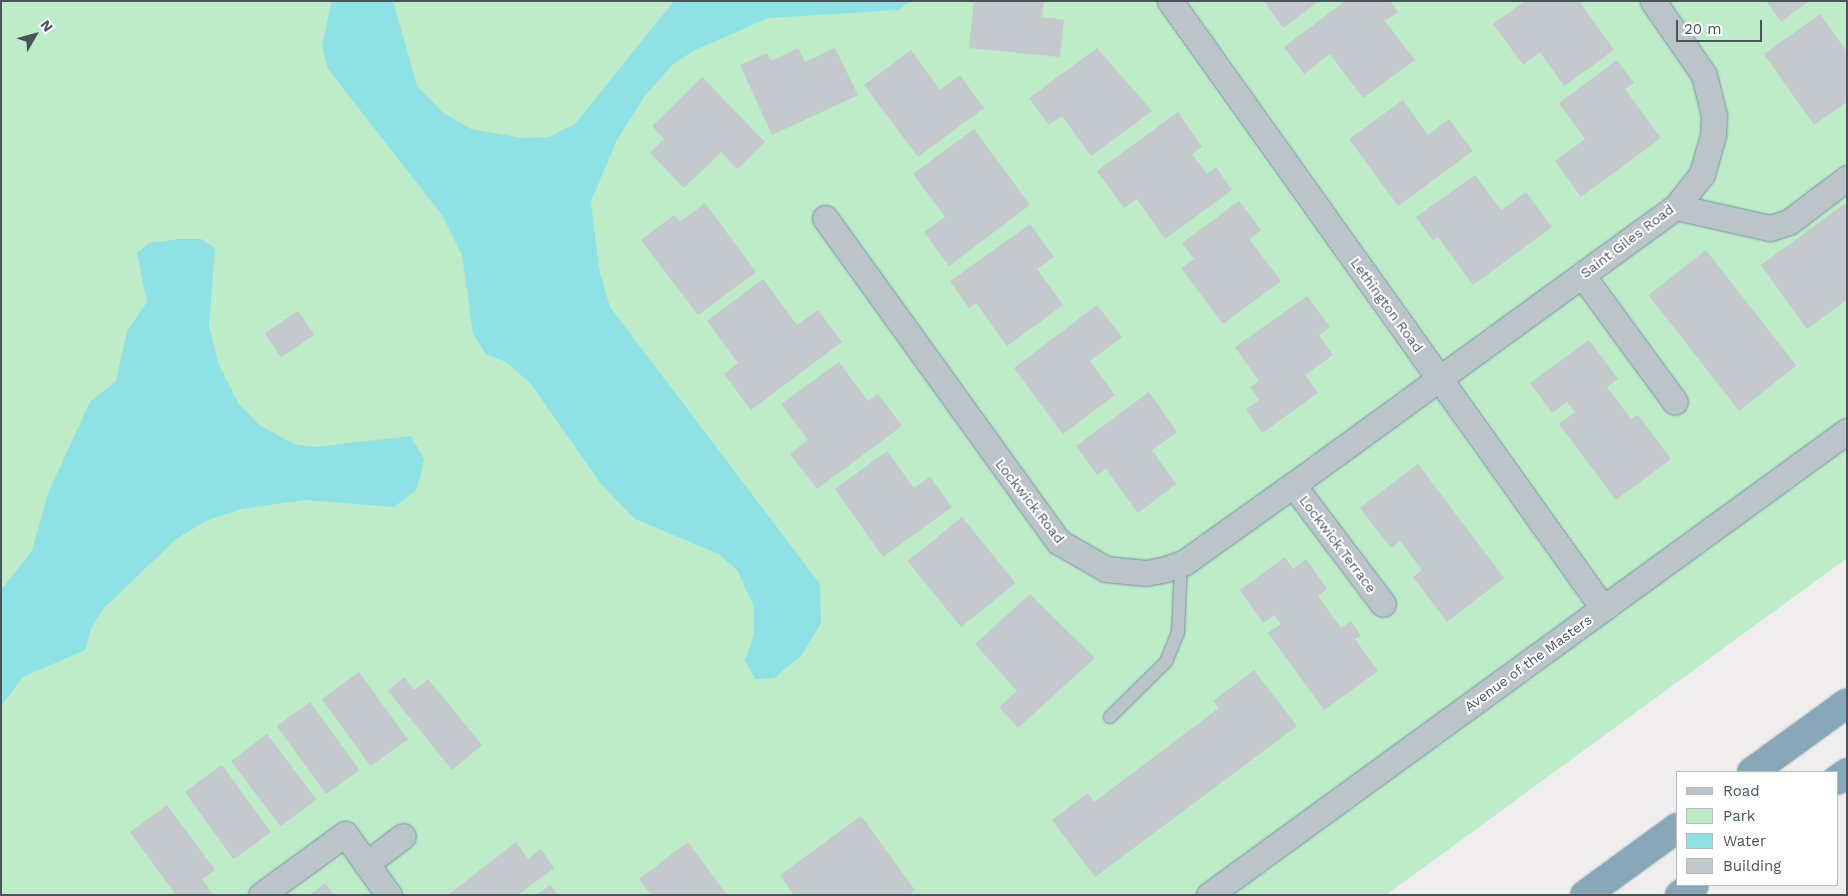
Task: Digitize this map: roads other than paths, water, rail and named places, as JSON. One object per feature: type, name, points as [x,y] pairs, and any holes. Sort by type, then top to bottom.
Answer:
[{"type":"highway","points":[[1753,771],[1847,703]]},
{"type":"highway","points":[[1585,895],[1676,829]]},
{"type":"highway","points":[[1680,895],[1693,886]]},
{"type":"street","name":"Lethington Road","points":[[1170,1],[1603,608]]},
{"type":"street","name":"Saint Giles Road","points":[[1440,379],[1676,207],[1702,174],[1711,148],[1714,114],[1704,75],[1653,1]]},
{"type":"street","points":[[1676,207],[1770,228],[1789,222],[1847,178]]},
{"type":"street","name":"Lockwick Road","points":[[825,218],[1059,542],[1075,555],[1119,571],[1146,572],[1181,563],[1440,379]]},
{"type":"street","points":[[1582,275],[1675,402]]},
{"type":"street","name":"Avenue of the Masters","points":[[1209,895],[1847,431]]},
{"type":"street","name":"Lockwick Terrace","points":[[1293,485],[1383,604]]},
{"type":"street","points":[[261,895],[345,834],[389,895]]},
{"type":"street","points":[[366,864],[403,836]]},
{"type":"lane","points":[[1110,716],[1166,662],[1178,633],[1181,563]]},
{"type":"water","points":[[332,1],[393,1],[417,86],[442,112],[471,129],[523,138],[549,137],[575,124],[674,1],[911,1],[898,10],[768,18],[693,51],[672,65],[644,97],[617,140],[591,201],[599,269],[610,307],[820,584],[821,623],[801,656],[774,678],[755,679],[745,660],[754,635],[754,607],[738,571],[719,554],[635,519],[601,484],[531,384],[506,362],[486,354],[473,334],[462,255],[442,215],[328,69],[322,45]]},
{"type":"water","points":[[178,239],[201,239],[215,248],[209,325],[218,363],[238,403],[259,425],[294,444],[314,447],[411,436],[424,459],[415,491],[394,507],[305,500],[241,509],[206,521],[176,539],[104,608],[91,628],[85,650],[23,677],[1,706],[1,590],[32,551],[48,493],[90,402],[116,381],[127,331],[147,302],[137,253],[149,243]]}]
